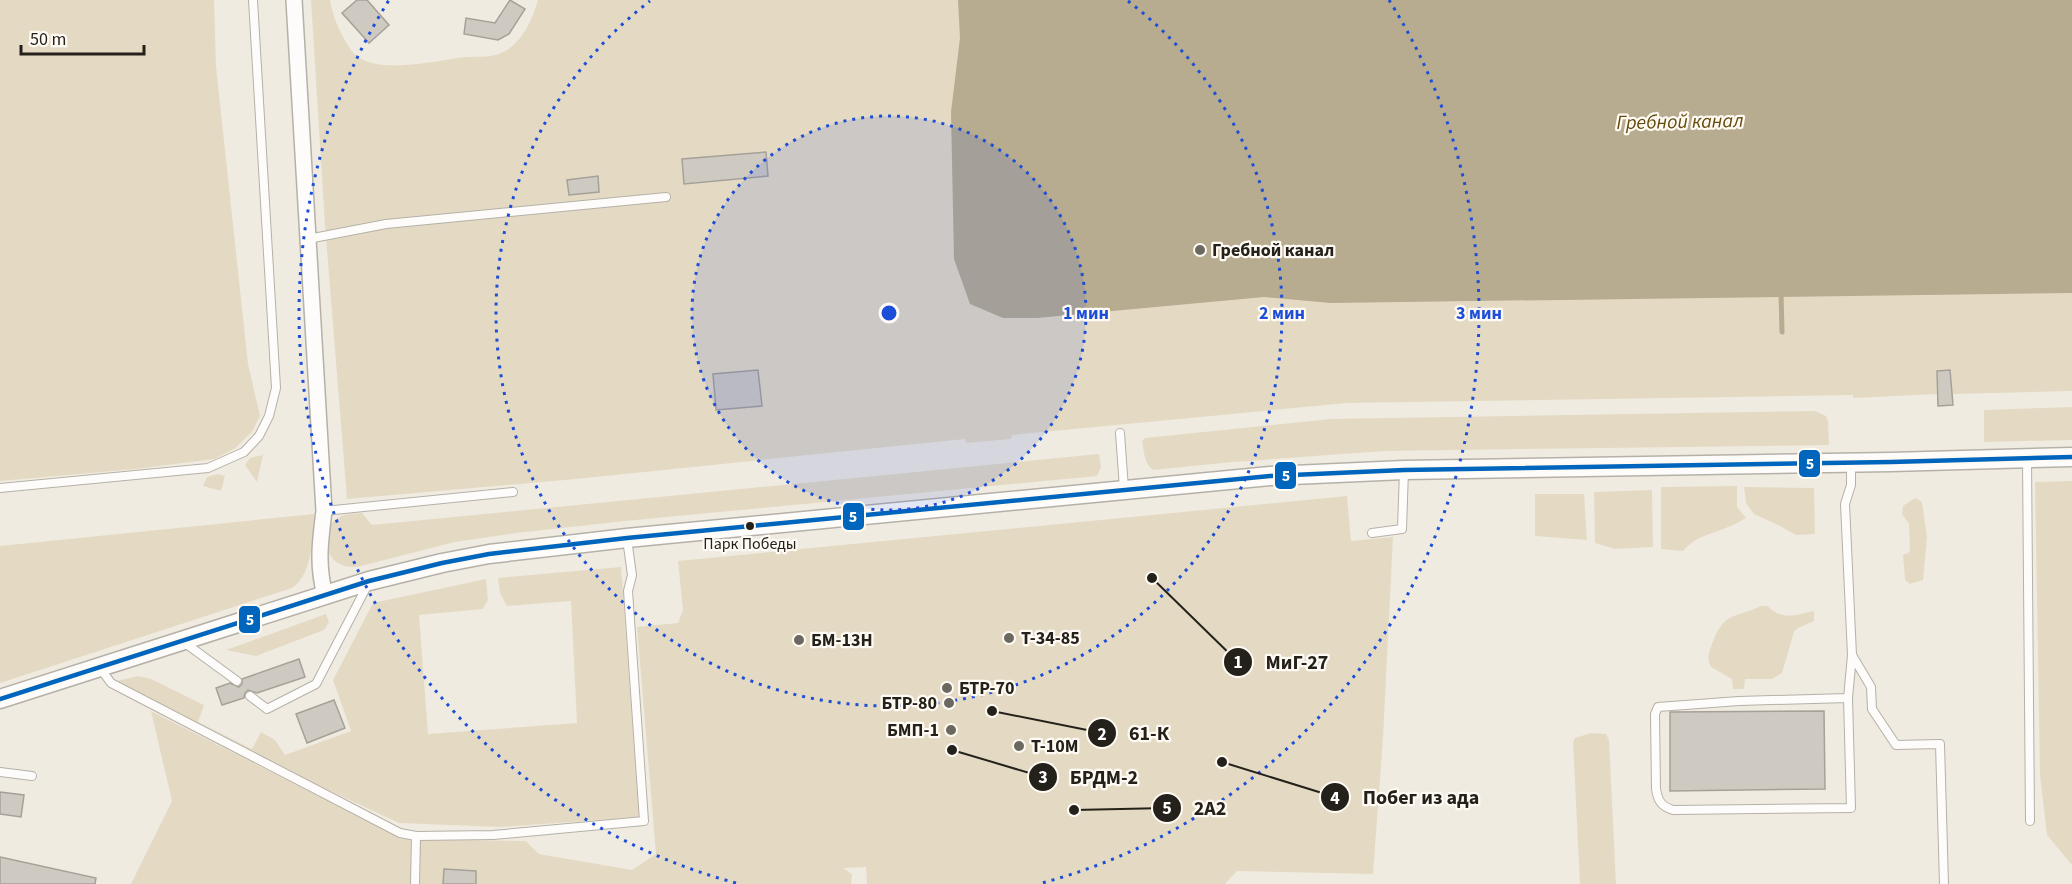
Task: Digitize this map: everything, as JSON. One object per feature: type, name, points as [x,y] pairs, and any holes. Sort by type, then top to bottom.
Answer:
[{"type":"street","points":[[294,0],[324,511],[319,552],[320,577],[325,596]]},
{"type":"street","points":[[0,699],[369,581],[489,554],[627,538],[1270,476],[1404,470],[2072,457]]},
{"type":"lane","points":[[0,489],[208,468],[244,452],[259,436],[269,416],[276,388],[253,0]]},
{"type":"lane","points":[[308,239],[386,225],[666,197]]},
{"type":"lane","points":[[1120,433],[1124,489]]},
{"type":"lane","points":[[2027,458],[2030,820]]},
{"type":"lane","points":[[1848,698],[1739,701],[1658,707],[1655,714],[1658,800],[1663,807],[1672,810],[1851,808],[1848,698],[1852,655],[1845,504],[1851,485],[1851,463]]},
{"type":"lane","points":[[1372,533],[1402,528],[1404,470]]},
{"type":"lane","points":[[324,511],[513,492]]},
{"type":"lane","points":[[100,668],[111,683],[400,833],[416,836],[493,835],[644,821],[628,591],[632,575],[627,538]]},
{"type":"lane","points":[[250,696],[267,709],[316,684],[369,581]]},
{"type":"lane","points":[[184,642],[237,681]]},
{"type":"lane","points":[[1852,655],[1871,687],[1872,709],[1896,745],[1941,744],[1944,884]]},
{"type":"lane","points":[[0,772],[32,776]]},
{"type":"lane","points":[[415,884],[416,836]]},
{"type":"shaded area","points":[[0,0],[214,0],[216,66],[248,364],[260,416],[252,432],[234,449],[214,459],[136,469],[0,481]]},
{"type":"shaded area","name":"Гребной канал","points":[[311,0],[330,0],[334,18],[342,35],[358,57],[380,64],[406,65],[501,53],[513,46],[523,35],[538,0],[2072,0],[2072,391],[1953,394],[1953,405],[1938,406],[1937,394],[1853,398],[1853,395],[1347,403],[1012,435],[1011,439],[966,443],[965,439],[576,479],[347,499],[325,225]]},
{"type":"shaded area","points":[[2072,407],[2072,440],[1984,442],[1984,410]]},
{"type":"shaded area","points":[[1815,411],[1826,416],[1829,445],[1384,451],[1153,470],[1146,461],[1142,441],[1145,438],[1330,419]]},
{"type":"shaded area","points":[[1099,454],[1101,467],[1097,476],[516,533],[455,542],[357,567],[345,566],[335,561],[327,548],[326,540],[330,525],[335,520],[349,514],[362,513],[372,525]]},
{"type":"shaded area","points":[[263,455],[257,482],[245,465],[250,458]]},
{"type":"shaded area","points":[[218,474],[225,476],[221,491],[203,486],[207,477]]},
{"type":"shaded area","points":[[2072,481],[2072,865],[2047,835],[2040,775],[2035,482]]},
{"type":"shaded area","points":[[1737,486],[1737,507],[1746,518],[1699,538],[1683,551],[1661,549],[1661,487]]},
{"type":"shaded area","points":[[1744,487],[1814,488],[1815,534],[1796,535],[1754,514],[1746,503]]},
{"type":"shaded area","points":[[1652,490],[1653,547],[1615,549],[1595,543],[1594,492]]},
{"type":"shaded area","points":[[1535,494],[1584,494],[1587,540],[1535,536]]},
{"type":"shaded area","name":"Парк Победы","points":[[1347,496],[1351,541],[1393,537],[1383,738],[1373,874],[1237,871],[1225,884],[867,884],[866,867],[843,868],[852,874],[851,884],[131,884],[172,801],[151,711],[403,839],[526,841],[539,854],[632,870],[656,854],[637,627],[678,623],[683,610],[678,561]]},
{"type":"shaded area","points":[[1915,498],[1922,502],[1927,537],[1923,580],[1910,584],[1905,580],[1903,555],[1910,552],[1909,524],[1902,514],[1903,506]]},
{"type":"shaded area","points":[[314,514],[311,554],[304,573],[292,588],[0,683],[0,546]]},
{"type":"shaded area","points":[[621,567],[639,817],[500,827],[399,823],[296,775],[117,681],[138,676],[151,679],[204,705],[198,722],[252,749],[261,732],[275,740],[285,755],[351,731],[333,680],[373,603],[486,579],[488,600],[483,609],[419,615],[428,734],[577,723],[571,601],[507,606],[500,593],[498,578]]},
{"type":"shaded area","points":[[1761,606],[1768,606],[1778,614],[1784,615],[1814,611],[1814,621],[1794,632],[1782,673],[1772,679],[1745,679],[1744,689],[1733,689],[1732,679],[1709,664],[1710,650],[1716,633],[1725,621]]},
{"type":"shaded area","points":[[326,614],[329,622],[324,630],[256,656],[226,650]]},
{"type":"shaded area","points":[[1591,733],[1606,734],[1609,740],[1616,884],[1580,884],[1573,742],[1575,738]]},
{"type":"water","name":"Гребной канал","points":[[958,0],[2072,0],[2072,293],[1331,303],[1264,297],[1037,318],[1003,318],[970,304],[954,259],[951,112],[960,38]]},
{"type":"building","points":[[357,0],[367,0],[389,25],[369,43],[342,13]]},
{"type":"building","points":[[510,0],[525,9],[509,34],[498,40],[464,34],[466,18],[495,23]]},
{"type":"building","points":[[766,152],[768,176],[684,184],[682,159]]},
{"type":"building","points":[[598,176],[599,192],[569,195],[567,180]]},
{"type":"building","points":[[758,370],[762,406],[716,410],[713,374]]},
{"type":"building","points":[[1950,370],[1953,405],[1938,406],[1937,371]]},
{"type":"building","points":[[299,659],[305,677],[257,693],[248,690],[244,698],[222,705],[216,688],[230,683],[239,687],[242,679]]},
{"type":"building","points":[[334,700],[345,728],[307,743],[296,714]]},
{"type":"building","points":[[1824,711],[1825,789],[1670,791],[1670,712]]},
{"type":"building","points":[[0,792],[24,795],[21,817],[0,814]]},
{"type":"building","points":[[0,857],[96,878],[95,884],[0,884]]},
{"type":"building","points":[[444,869],[476,871],[476,884],[443,884]]},
{"type":"waterway","points":[[1781,292],[1782,332]]},
{"type":"transit line","name":"5","points":[[0,699],[369,581],[489,554],[627,538],[1270,476],[1404,470],[2072,457]]},
{"type":"place","name":"Гребной канал","points":[[1200,250]]},
{"type":"place","name":"Парк Победы","points":[[750,526]]},
{"type":"place","name":"МиГ-27","points":[[1152,578]]},
{"type":"place","name":"T-34-85","points":[[1009,638]]},
{"type":"place","name":"БМ-13Н","points":[[799,640]]},
{"type":"place","name":"БТР-70","points":[[947,688]]},
{"type":"place","name":"БТР-80","points":[[949,703]]},
{"type":"place","name":"61-К","points":[[992,711]]},
{"type":"place","name":"БМП-1","points":[[951,730]]},
{"type":"place","name":"Т-10М","points":[[1019,746]]},
{"type":"place","name":"БРДМ-2","points":[[952,750]]},
{"type":"place","name":"Побег из ада","points":[[1222,762]]},
{"type":"place","name":"2А2","points":[[1074,810]]}]
